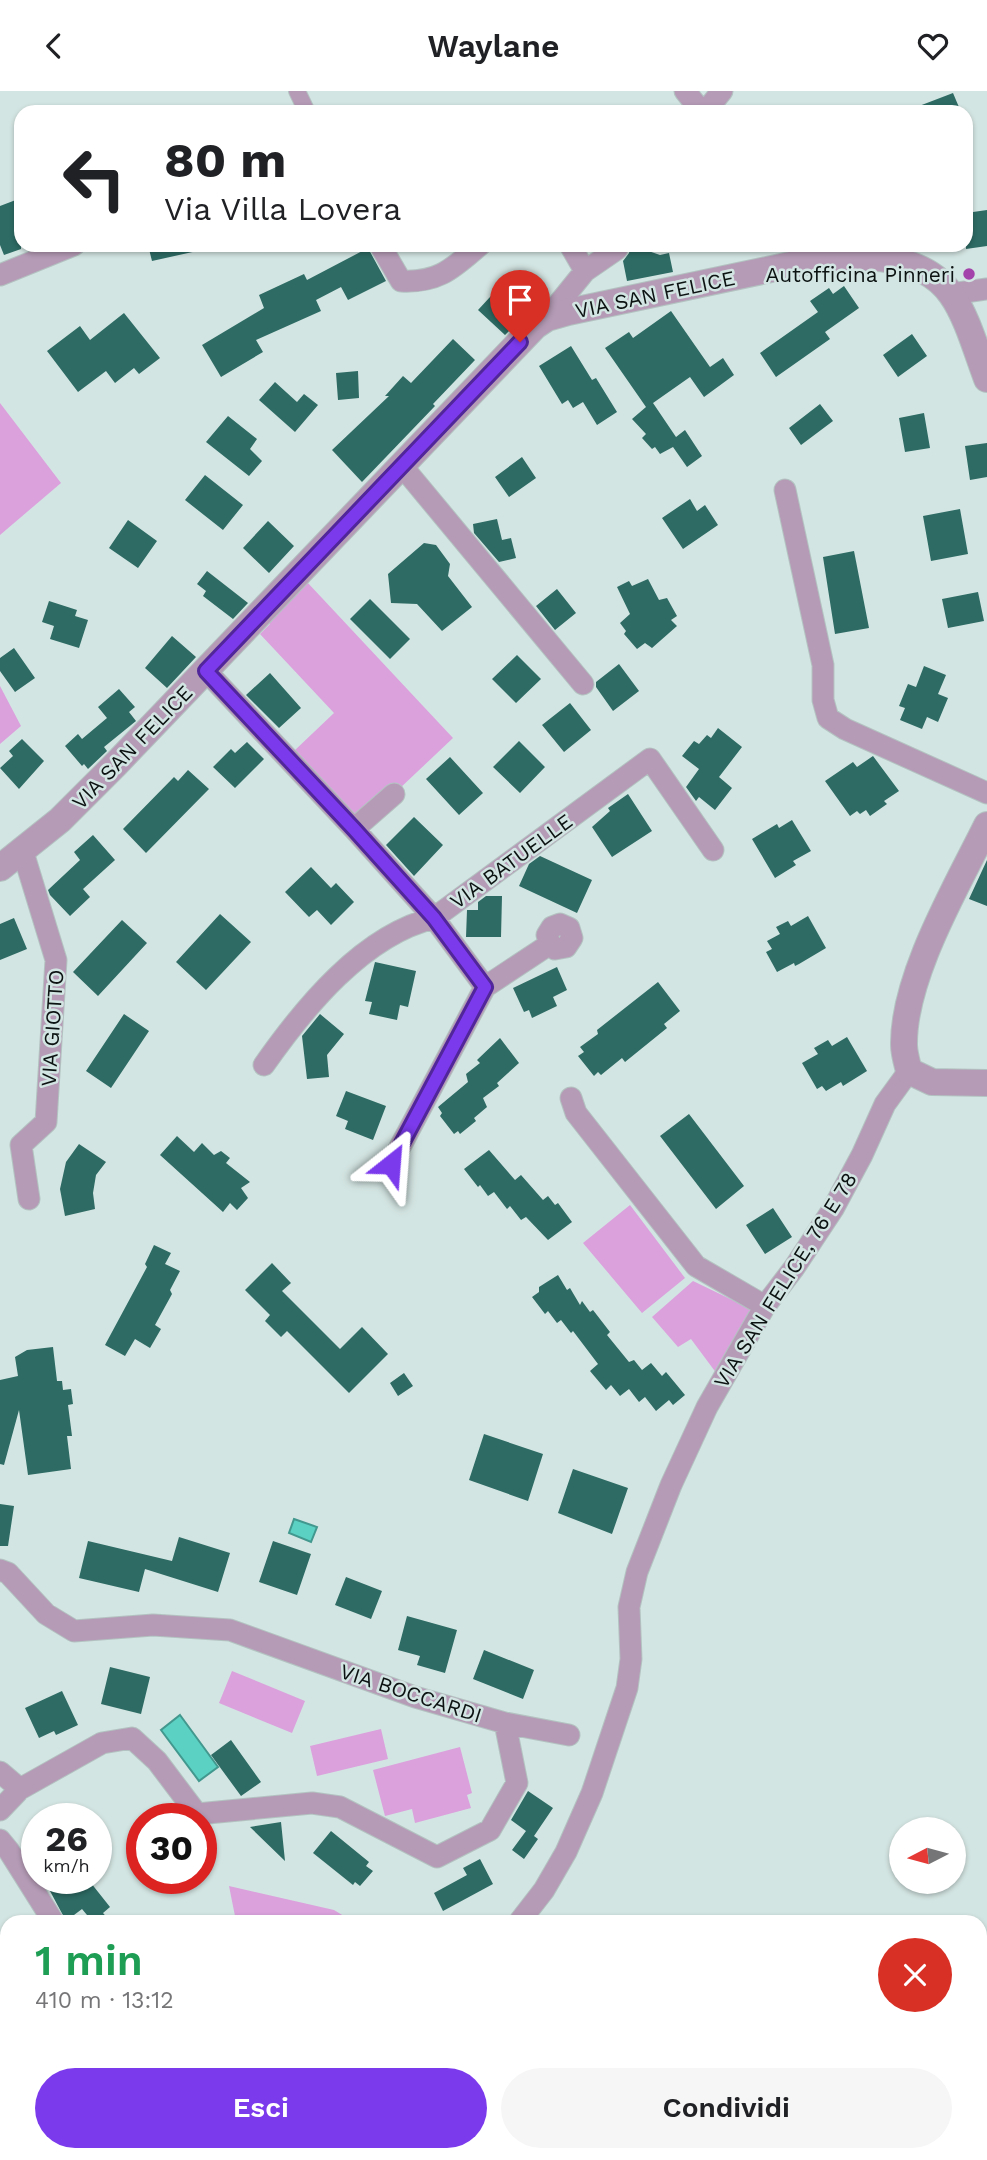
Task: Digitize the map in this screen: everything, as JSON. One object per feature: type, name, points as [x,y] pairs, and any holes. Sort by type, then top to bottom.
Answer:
[{"type":"street","points":[[685,91],[697,105]]},
{"type":"street","points":[[709,105],[722,91]]},
{"type":"street","points":[[0,275],[57,252]]},
{"type":"street","points":[[384,252],[401,281],[422,282],[448,272],[472,252]]},
{"type":"street","points":[[574,252],[585,271]]},
{"type":"street","points":[[547,318],[585,271],[613,252]]},
{"type":"street","name":"VIA SAN FELICE","points":[[0,869],[60,820],[535,326],[547,318],[833,258],[883,259],[906,264],[931,275],[951,294],[987,379]]},
{"type":"street","points":[[951,294],[987,289]]},
{"type":"street","points":[[402,465],[583,684]]},
{"type":"street","points":[[785,490],[823,665],[823,700],[828,718],[845,729],[987,793]]},
{"type":"street","points":[[206,671],[434,918],[485,987]]},
{"type":"street","name":"VIA BATUELLE","points":[[264,1065],[300,1016],[333,979],[387,938],[418,922],[434,918],[650,759],[713,850]]},
{"type":"street","points":[[354,829],[394,794]]},
{"type":"street","points":[[987,825],[922,957],[905,1023],[904,1047],[909,1071],[932,1082],[987,1083]]},
{"type":"street","name":"VIA GIOTTO","points":[[23,852],[57,960],[46,1122],[21,1146],[29,1199]]},
{"type":"street","points":[[391,1164],[485,987],[550,944]]},
{"type":"street","name":"VIA SAN FELICE, 76 E 78","points":[[524,1915],[566,1852],[593,1793],[589,1739],[627,1688],[631,1659],[629,1607],[637,1573],[671,1485],[707,1407],[765,1306],[833,1209],[886,1104],[909,1071]]},
{"type":"street","points":[[571,1098],[576,1113],[696,1266],[765,1306]]},
{"type":"street","name":"VIA BOCCARDI","points":[[0,1570],[8,1573],[46,1614],[74,1631],[153,1625],[230,1629],[415,1697],[505,1723],[517,1783],[490,1830],[437,1857],[340,1807],[312,1803],[197,1814],[157,1761],[132,1738],[102,1744],[20,1789],[0,1810]]},
{"type":"street","points":[[505,1723],[589,1739]]},
{"type":"street","points":[[0,1772],[20,1789]]},
{"type":"street","points":[[0,1840],[48,1915]]},
{"type":"shaded area","points":[[0,403],[61,483],[0,535]]},
{"type":"shaded area","points":[[307,582],[453,738],[398,790],[391,784],[355,818],[293,752],[334,713],[260,634],[270,624],[267,621]]},
{"type":"shaded area","points":[[0,686],[21,726],[0,744]]},
{"type":"shaded area","points":[[630,1205],[685,1278],[642,1313],[583,1243]]},
{"type":"shaded area","points":[[693,1281],[751,1309],[717,1374],[691,1339],[678,1347],[652,1317]]},
{"type":"shaded area","points":[[294,1519],[317,1527],[311,1542],[289,1533]]},
{"type":"shaded area","points":[[232,1671],[305,1701],[292,1733],[219,1703]]},
{"type":"shaded area","points":[[180,1715],[218,1767],[199,1781],[161,1730]]},
{"type":"shaded area","points":[[381,1729],[388,1759],[317,1776],[310,1746]]},
{"type":"shaded area","points":[[460,1747],[472,1793],[467,1795],[471,1808],[415,1823],[412,1809],[385,1816],[373,1770]]},
{"type":"shaded area","points":[[229,1886],[334,1910],[342,1915],[235,1915]]},
{"type":"building","points":[[953,93],[958,105],[922,105]]},
{"type":"building","points":[[14,201],[14,251],[4,255],[0,245],[0,206]]},
{"type":"building","points":[[987,210],[987,246],[973,248],[973,212]]},
{"type":"building","points":[[150,252],[192,252],[152,261]]},
{"type":"building","points":[[360,252],[370,252],[386,281],[348,300],[341,287],[316,300],[321,311],[256,340],[263,352],[221,377],[202,345],[264,308],[259,295],[304,274],[307,280]]},
{"type":"building","points":[[629,253],[669,253],[673,272],[627,281],[623,261]]},
{"type":"building","points":[[502,284],[530,310],[505,335],[478,310]]},
{"type":"building","points":[[844,286],[859,308],[825,332],[830,339],[776,377],[760,353],[818,312],[810,301],[829,288],[833,294]]},
{"type":"building","points":[[671,311],[710,367],[723,358],[734,375],[704,397],[690,377],[653,403],[676,437],[685,430],[702,456],[687,467],[673,447],[660,454],[642,438],[646,434],[632,419],[646,407],[605,348],[629,332],[633,338]]},
{"type":"building","points":[[124,313],[160,358],[139,374],[134,368],[115,383],[106,371],[78,392],[47,351],[80,326],[90,340]]},
{"type":"building","points":[[912,334],[927,356],[898,377],[883,355]]},
{"type":"building","points":[[453,339],[475,360],[362,482],[332,450],[389,396],[385,396],[403,376],[411,383]]},
{"type":"building","points":[[571,346],[592,380],[596,378],[617,412],[597,425],[583,402],[573,408],[568,400],[562,404],[539,366]]},
{"type":"building","points":[[358,371],[359,398],[338,400],[336,373]]},
{"type":"building","points":[[275,382],[297,402],[304,394],[318,405],[295,432],[259,400]]},
{"type":"building","points":[[820,404],[833,421],[801,445],[789,428]]},
{"type":"building","points":[[924,413],[930,448],[905,452],[899,418]]},
{"type":"building","points":[[228,416],[257,439],[250,449],[262,461],[249,476],[206,442]]},
{"type":"building","points":[[987,443],[987,477],[970,480],[965,446]]},
{"type":"building","points":[[522,457],[536,478],[509,497],[495,477]]},
{"type":"building","points":[[205,475],[243,505],[223,530],[185,500]]},
{"type":"building","points":[[690,499],[697,511],[705,505],[718,525],[683,549],[662,518]]},
{"type":"building","points":[[960,509],[968,554],[931,561],[923,516]]},
{"type":"building","points":[[497,519],[502,540],[511,538],[516,558],[499,562],[474,533],[473,524]]},
{"type":"building","points":[[128,520],[157,541],[138,568],[109,548]]},
{"type":"building","points":[[268,521],[294,546],[269,573],[243,548]]},
{"type":"building","points":[[424,543],[436,545],[450,564],[448,576],[472,607],[442,631],[417,604],[391,603],[388,574]]},
{"type":"building","points":[[854,551],[869,628],[835,634],[823,557]]},
{"type":"building","points":[[207,571],[248,603],[233,619],[203,596],[206,591],[197,584]]},
{"type":"building","points":[[648,579],[659,600],[667,598],[677,616],[671,620],[677,626],[652,648],[645,643],[637,649],[624,634],[626,631],[620,623],[630,614],[617,587],[629,581],[632,586]]},
{"type":"building","points":[[557,589],[576,613],[555,630],[536,606]]},
{"type":"building","points":[[978,592],[984,621],[948,628],[942,599]]},
{"type":"building","points":[[370,599],[410,639],[390,659],[350,619]]},
{"type":"building","points":[[49,601],[77,610],[75,616],[88,620],[79,648],[50,639],[54,626],[42,622]]},
{"type":"building","points":[[172,636],[196,657],[167,688],[145,668]]},
{"type":"building","points":[[14,648],[35,678],[15,692],[0,671],[0,658]]},
{"type":"building","points":[[517,655],[541,679],[516,703],[492,679]]},
{"type":"building","points":[[619,664],[639,691],[613,711],[596,687],[596,682]]},
{"type":"building","points":[[924,666],[946,675],[938,694],[948,698],[938,722],[927,717],[922,729],[900,720],[905,708],[899,706],[908,684],[916,687]]},
{"type":"building","points":[[270,673],[301,708],[279,728],[246,695]]},
{"type":"building","points":[[119,689],[135,707],[129,712],[136,721],[104,747],[107,751],[88,769],[84,764],[82,766],[65,746],[78,734],[82,739],[107,718],[98,707]]},
{"type":"building","points":[[570,703],[591,730],[564,752],[542,725]]},
{"type":"building","points":[[718,728],[742,747],[719,777],[732,788],[715,810],[699,797],[696,801],[686,787],[699,769],[682,756],[694,741],[699,744],[707,735],[711,738]]},
{"type":"building","points":[[22,739],[44,761],[19,789],[0,768],[13,756],[9,751]]},
{"type":"building","points":[[519,741],[545,767],[520,793],[493,767]]},
{"type":"building","points":[[247,742],[264,759],[235,788],[213,767],[231,749],[235,753]]},
{"type":"building","points":[[873,756],[899,791],[884,801],[887,804],[870,816],[866,810],[860,814],[857,811],[850,816],[825,781],[853,762],[857,767]]},
{"type":"building","points":[[450,757],[483,793],[459,815],[426,779]]},
{"type":"building","points":[[188,770],[209,789],[146,853],[123,829],[174,777],[178,781]]},
{"type":"building","points":[[628,794],[652,831],[612,857],[592,827],[610,811],[608,808]]},
{"type":"building","points":[[414,817],[443,845],[414,876],[386,845]]},
{"type":"building","points":[[792,820],[811,851],[793,861],[796,865],[775,878],[752,839],[777,824],[779,828]]},
{"type":"building","points":[[93,835],[115,860],[83,889],[90,897],[70,916],[48,890],[80,860],[74,852]]},
{"type":"building","points":[[540,856],[592,880],[577,913],[519,886],[529,864]]},
{"type":"building","points":[[987,860],[987,906],[969,899]]},
{"type":"building","points":[[311,867],[331,888],[336,883],[354,902],[331,925],[317,910],[309,917],[285,892]]},
{"type":"building","points":[[486,896],[502,896],[501,937],[466,937],[467,910],[478,910],[478,902]]},
{"type":"building","points":[[220,914],[251,942],[206,990],[176,962]]},
{"type":"building","points":[[808,916],[826,948],[795,966],[794,963],[777,972],[766,952],[772,949],[767,941],[780,934],[776,927],[788,921],[791,926]]},
{"type":"building","points":[[14,918],[27,949],[0,960],[0,924]]},
{"type":"building","points":[[122,920],[147,943],[98,996],[73,972]]},
{"type":"building","points":[[375,962],[416,971],[408,1007],[400,1005],[397,1020],[369,1014],[372,1002],[365,1001]]},
{"type":"building","points":[[557,967],[567,990],[553,997],[557,1006],[532,1018],[529,1010],[524,1012],[513,988]]},
{"type":"building","points":[[658,982],[680,1011],[664,1024],[667,1028],[625,1062],[622,1058],[601,1075],[598,1072],[594,1076],[578,1056],[584,1052],[580,1047],[598,1034],[597,1030]]},
{"type":"building","points":[[124,1014],[149,1031],[111,1088],[86,1071]]},
{"type":"building","points":[[320,1014],[344,1034],[327,1055],[329,1077],[307,1079],[302,1036]]},
{"type":"building","points":[[847,1037],[867,1071],[843,1086],[841,1082],[826,1091],[822,1086],[817,1089],[802,1063],[818,1054],[814,1048],[828,1040],[832,1046]]},
{"type":"building","points":[[500,1038],[519,1063],[497,1083],[499,1086],[483,1098],[487,1107],[474,1118],[476,1121],[460,1134],[458,1131],[454,1134],[440,1116],[442,1113],[438,1107],[468,1082],[466,1074],[480,1063],[477,1060]]},
{"type":"building","points":[[346,1091],[386,1106],[373,1140],[345,1129],[348,1121],[336,1116]]},
{"type":"building","points":[[689,1114],[744,1186],[716,1209],[660,1136]]},
{"type":"building","points":[[177,1136],[194,1152],[202,1143],[214,1155],[221,1151],[230,1158],[226,1163],[250,1182],[241,1188],[248,1198],[237,1210],[230,1203],[223,1212],[160,1155]]},
{"type":"building","points":[[79,1144],[106,1162],[96,1175],[93,1193],[95,1209],[65,1216],[60,1189],[66,1162]]},
{"type":"building","points":[[489,1150],[515,1180],[521,1175],[543,1200],[548,1196],[555,1205],[558,1203],[572,1222],[548,1240],[526,1217],[521,1220],[510,1206],[507,1209],[494,1192],[488,1196],[464,1169]]},
{"type":"building","points":[[773,1208],[792,1237],[765,1254],[746,1225]]},
{"type":"building","points":[[154,1245],[171,1253],[165,1264],[180,1271],[170,1290],[172,1294],[155,1325],[161,1329],[150,1348],[135,1339],[125,1356],[105,1345],[147,1267],[145,1264]]},
{"type":"building","points":[[272,1263],[291,1283],[282,1291],[340,1349],[362,1327],[388,1354],[349,1393],[287,1331],[281,1337],[265,1321],[270,1315],[245,1290]]},
{"type":"building","points":[[558,1275],[580,1305],[582,1301],[590,1312],[593,1310],[610,1332],[607,1335],[629,1362],[634,1360],[642,1370],[651,1363],[662,1376],[666,1372],[685,1395],[673,1405],[669,1400],[656,1411],[645,1397],[639,1402],[629,1389],[620,1396],[611,1385],[606,1390],[590,1371],[598,1364],[573,1331],[571,1333],[561,1320],[557,1323],[548,1311],[545,1314],[532,1297],[539,1292],[539,1287]]},
{"type":"building","points":[[53,1347],[57,1381],[62,1381],[63,1390],[71,1389],[73,1404],[68,1405],[72,1436],[67,1436],[71,1469],[28,1475],[19,1410],[4,1465],[0,1464],[0,1380],[18,1376],[15,1357],[27,1350]]},
{"type":"building","points":[[404,1373],[413,1386],[398,1396],[390,1383]]},
{"type":"building","points":[[484,1434],[543,1454],[528,1501],[469,1480]]},
{"type":"building","points":[[573,1469],[628,1488],[612,1534],[558,1513]]},
{"type":"building","points":[[0,1504],[14,1506],[8,1546],[0,1546]]},
{"type":"building","points":[[179,1537],[230,1553],[218,1592],[145,1569],[139,1592],[79,1578],[88,1541],[172,1561]]},
{"type":"building","points":[[273,1541],[311,1554],[297,1595],[259,1582]]},
{"type":"building","points":[[346,1577],[382,1591],[371,1619],[335,1605]]},
{"type":"building","points":[[407,1616],[457,1630],[445,1673],[417,1665],[420,1656],[398,1650]]},
{"type":"building","points":[[484,1650],[534,1670],[523,1699],[473,1679]]},
{"type":"building","points":[[110,1667],[150,1677],[141,1714],[101,1704]]},
{"type":"building","points":[[62,1691],[78,1725],[56,1735],[54,1731],[39,1738],[25,1708]]},
{"type":"building","points":[[231,1740],[261,1782],[241,1796],[211,1755]]},
{"type":"building","points":[[528,1791],[553,1808],[534,1836],[538,1839],[524,1859],[512,1850],[526,1831],[511,1820]]},
{"type":"building","points":[[281,1822],[285,1861],[250,1827]]},
{"type":"building","points":[[331,1831],[369,1862],[366,1866],[373,1871],[360,1886],[355,1882],[353,1885],[313,1853]]},
{"type":"building","points":[[480,1859],[493,1884],[443,1911],[434,1893],[467,1875],[463,1868]]},
{"type":"building","points":[[52,1894],[100,1894],[110,1907],[103,1913],[105,1915],[87,1915],[82,1909],[74,1915],[63,1915]]},
{"type":"place","name":"Autofficina Pinneri","points":[[969,274]]},
{"type":"route","points":[[391,1164],[485,987],[434,918],[206,671],[520,342]]}]
